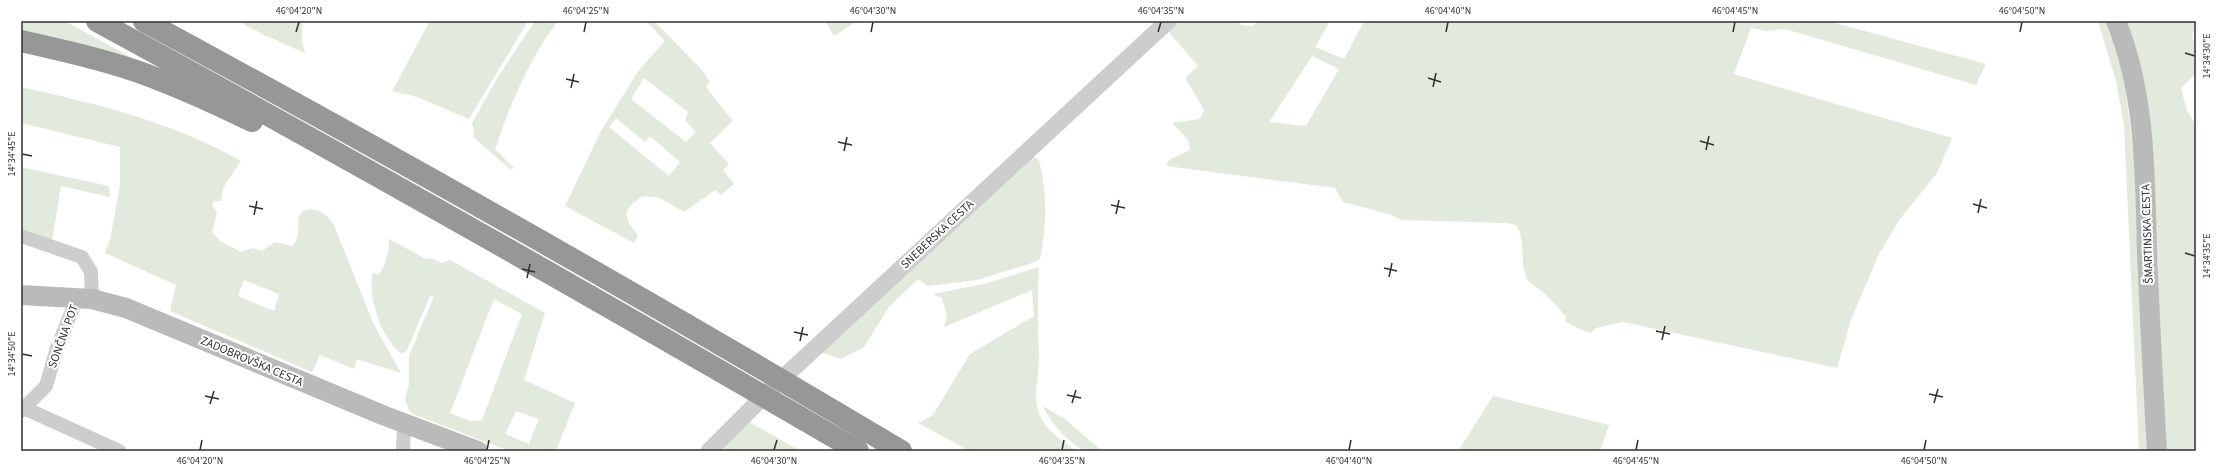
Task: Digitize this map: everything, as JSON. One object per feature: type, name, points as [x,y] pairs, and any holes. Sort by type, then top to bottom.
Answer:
[{"type":"highway","points":[[97,21],[329,148],[626,316],[858,451]]},
{"type":"highway","points":[[144,21],[490,213],[788,384],[901,451]]},
{"type":"highway","points":[[21,41],[75,53],[138,72],[198,95],[287,140],[308,146],[329,148]]},
{"type":"main road","name":"ŠMARTINSKA CESTA","points":[[2116,21],[2133,70],[2139,113],[2145,184],[2157,451]]},
{"type":"main road","name":"ZADOBROVŠKA CESTA","points":[[21,295],[85,299],[138,312],[404,424],[478,451]]},
{"type":"street","name":"SNEBERSKA CESTA","points":[[709,451],[737,421],[834,330],[1168,21]]},
{"type":"street","points":[[21,236],[82,257],[91,272],[85,299]]},
{"type":"street","name":"SONČNA POT","points":[[23,409],[46,386],[57,348],[85,299]]},
{"type":"street","points":[[23,409],[119,451]]},
{"type":"street","points":[[403,451],[404,424]]},
{"type":"shaded area","points":[[21,21],[65,21],[136,60],[21,33]]},
{"type":"shaded area","points":[[238,21],[302,21],[302,41],[305,53],[264,35]]},
{"type":"shaded area","points":[[430,21],[528,21],[469,119],[417,97],[392,91]]},
{"type":"shaded area","points":[[535,21],[558,21],[538,51],[521,83],[495,149],[514,168],[510,169],[473,137],[474,132],[472,123],[496,80]]},
{"type":"shaded area","points":[[646,21],[654,21],[702,70],[710,82],[706,87],[733,121],[710,143],[729,164],[723,170],[734,184],[721,195],[715,190],[684,212],[660,198],[643,196],[631,205],[627,214],[629,223],[638,235],[634,243],[565,206],[601,131],[639,70],[665,41]],"holes":[[[644,78],[688,112],[685,120],[696,132],[686,142],[631,99]],[[616,118],[645,142],[650,136],[680,162],[669,176],[609,127]]]},
{"type":"shaded area","points":[[825,21],[857,21],[834,36]]},
{"type":"shaded area","points":[[1177,21],[1237,21],[1242,25],[1252,26],[1258,21],[1330,21],[1315,47],[1344,59],[1364,21],[1828,21],[1986,64],[1976,85],[1785,29],[1767,31],[1751,28],[1734,74],[1952,138],[1937,173],[1900,219],[1879,254],[1851,320],[1837,368],[1623,322],[1596,328],[1591,333],[1582,330],[1566,322],[1566,317],[1553,302],[1526,277],[1523,265],[1521,237],[1516,225],[1507,223],[1402,220],[1389,214],[1343,202],[1335,188],[1166,166],[1169,160],[1190,150],[1188,140],[1172,123],[1200,119],[1204,110],[1185,78],[1198,66],[1167,30]],"holes":[[[1312,56],[1339,69],[1306,126],[1269,122]]]},
{"type":"shaded area","points":[[2098,21],[2108,21],[2123,71],[2134,156],[2148,451],[2139,451],[2124,125],[2116,81]]},
{"type":"shaded area","points":[[2125,21],[2196,21],[2192,38],[2196,44],[2196,73],[2181,88],[2187,111],[2196,125],[2196,451],[2165,451]]},
{"type":"shaded area","points":[[21,87],[78,100],[162,125],[189,135],[241,161],[223,188],[221,201],[213,201],[212,205],[217,212],[212,232],[220,241],[241,252],[253,248],[262,251],[275,242],[292,246],[298,236],[298,221],[300,214],[306,210],[321,212],[333,223],[373,323],[401,373],[357,359],[354,369],[320,355],[312,372],[170,311],[176,285],[105,253],[110,240],[120,185],[120,147],[21,123]],"holes":[[[244,280],[279,294],[274,311],[238,296]]]},
{"type":"shaded area","points":[[1033,156],[1039,160],[1045,197],[1044,235],[1040,259],[1032,263],[977,280],[928,286],[918,279],[889,307],[864,347],[841,359],[820,352]]},
{"type":"shaded area","points":[[21,167],[109,186],[110,197],[61,186],[52,241],[21,231]]},
{"type":"shaded area","points":[[389,239],[426,259],[431,258],[441,263],[450,260],[545,313],[524,380],[575,403],[556,451],[509,451],[413,414],[409,410],[405,400],[409,384],[409,356],[434,296],[430,296],[407,350],[402,354],[388,339],[382,329],[372,294],[373,273],[379,274],[384,266],[388,253]],"holes":[[[494,299],[522,314],[482,420],[470,421],[450,413]],[[516,411],[539,419],[529,444],[505,434]]]},
{"type":"shaded area","points":[[1039,267],[1039,358],[1036,402],[1040,416],[1047,427],[1061,440],[1077,451],[970,451],[918,423],[933,415],[970,354],[1034,316],[1032,290],[944,327],[947,317],[942,298],[933,294],[984,284]]},
{"type":"shaded area","points":[[1493,396],[1609,425],[1600,451],[1458,451]]},
{"type":"shaded area","points":[[1043,406],[1065,419],[1102,451],[1086,451],[1067,439],[1055,426]]},
{"type":"shaded area","points":[[749,422],[801,451],[768,451],[763,449],[760,451],[722,451],[737,433]]}]
